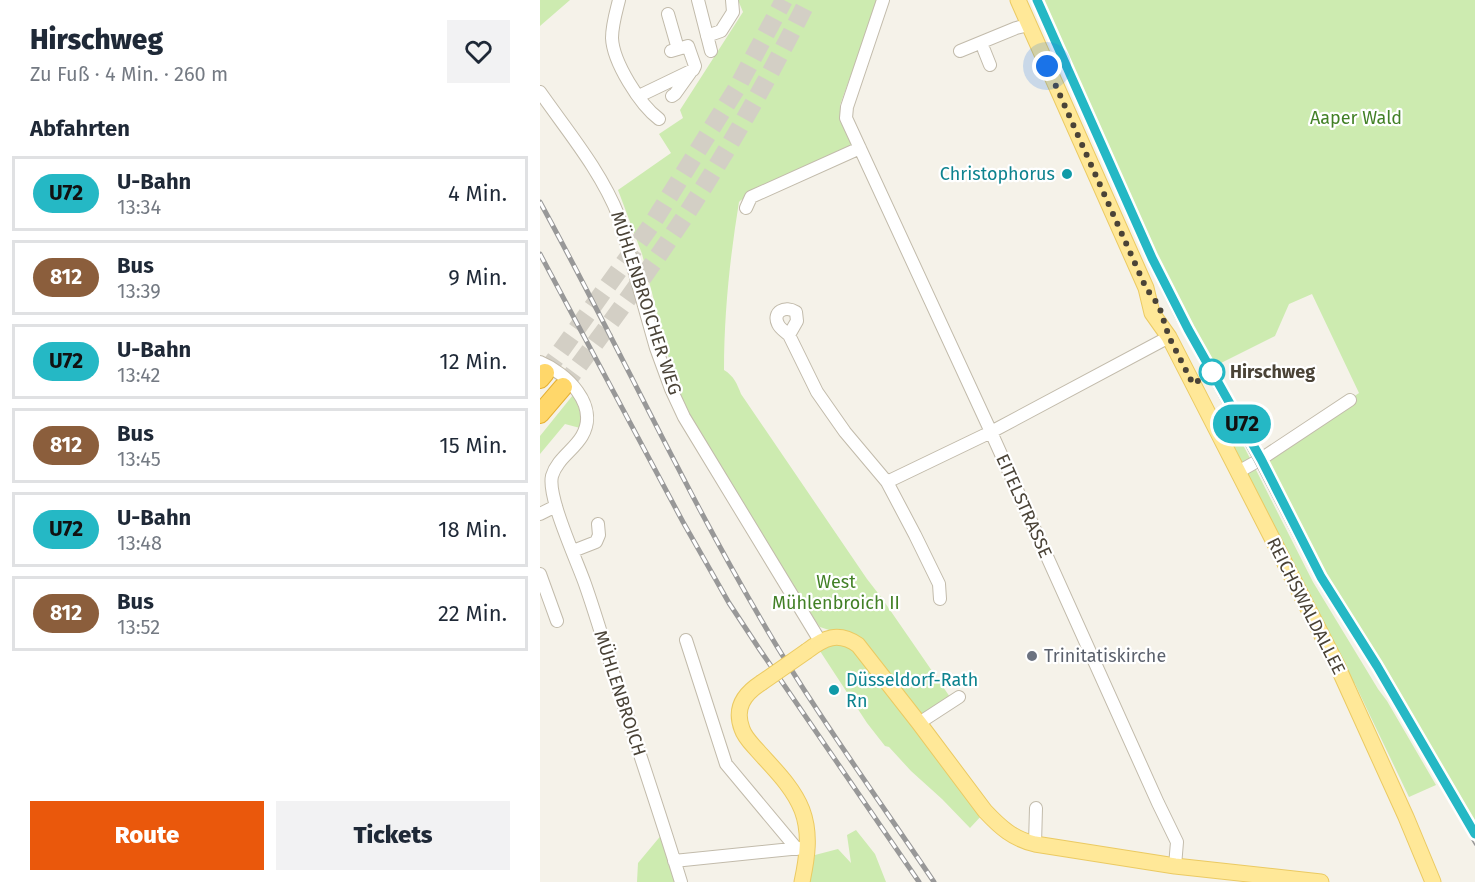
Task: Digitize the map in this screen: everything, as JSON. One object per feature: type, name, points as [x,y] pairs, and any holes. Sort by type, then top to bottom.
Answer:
[{"type":"highway","points":[[540,414],[562,387]]},
{"type":"main road","name":"REICHSWALDALLEE","points":[[1018,0],[1146,288],[1159,306],[1169,337],[1337,665],[1406,817],[1431,881]]},
{"type":"main road","points":[[802,882],[802,848],[807,828],[798,802],[783,779],[750,742],[742,730],[740,717],[742,702],[750,690],[820,641],[831,638],[848,639],[858,645],[920,723],[985,811],[997,824],[1018,839],[1035,844],[1270,880],[1321,882]]},
{"type":"street","points":[[619,0],[612,39],[620,67],[650,112],[659,119]]},
{"type":"street","points":[[698,0],[711,51]]},
{"type":"street","points":[[707,36],[721,32],[733,12],[727,0]]},
{"type":"street","name":"EITELSTRASSE","points":[[883,0],[847,107],[846,118],[1171,827],[1177,842],[1174,866]]},
{"type":"street","points":[[668,14],[675,50],[688,46],[695,66],[672,96]]},
{"type":"street","points":[[960,51],[1029,25]]},
{"type":"street","points":[[990,64],[979,52],[1019,34],[1029,25]]},
{"type":"street","points":[[639,96],[690,72]]},
{"type":"street","name":"MÜHLENBROICHER WEG","points":[[540,92],[614,202],[656,348],[684,417],[820,641]]},
{"type":"street","points":[[746,208],[751,198],[860,148]]},
{"type":"street","points":[[789,335],[817,392],[845,432],[887,482],[939,584],[940,599]]},
{"type":"street","points":[[887,482],[991,432],[1169,337]]},
{"type":"street","name":"MÜHLENBROICH","points":[[542,371],[562,375],[580,395],[586,413],[581,438],[554,471],[552,483],[556,506],[585,584],[681,882]]},
{"type":"street","points":[[1238,472],[1350,400]]},
{"type":"street","points":[[540,514],[556,506]]},
{"type":"street","points":[[573,551],[596,542],[599,535],[598,524]]},
{"type":"street","points":[[540,574],[557,621]]},
{"type":"street","points":[[686,640],[726,764],[802,848]]},
{"type":"street","points":[[920,723],[959,697]]},
{"type":"street","points":[[1035,844],[1036,808]]},
{"type":"street","points":[[674,861],[802,848]]},
{"type":"green space","points":[[540,0],[570,0],[540,26]]},
{"type":"green space","name":"West Mühlenbroich II","points":[[738,0],[878,0],[840,105],[843,124],[852,146],[850,152],[739,202],[728,285],[724,370],[735,380],[741,394],[950,697],[921,716],[869,648],[820,627],[695,425],[681,396],[642,254],[618,190],[671,153],[659,134],[683,118],[680,110],[743,12]]},
{"type":"green space","name":"Aaper Wald","points":[[1040,0],[1475,0],[1475,830],[1379,665],[1323,575],[1263,459],[1359,393],[1312,294],[1289,304],[1275,336],[1215,366],[1165,279]]},
{"type":"green space","points":[[573,395],[580,410],[580,428],[565,424],[540,454],[540,436]]},
{"type":"green space","points":[[1224,409],[1252,462],[1242,464],[1216,414]]},
{"type":"green space","points":[[1254,466],[1313,582],[1436,785],[1409,797],[1355,684],[1247,477],[1248,472]]},
{"type":"green space","points":[[841,644],[851,647],[983,814],[970,828],[889,747],[885,746],[867,723],[818,648]]},
{"type":"green space","points":[[856,830],[875,854],[886,882],[808,882],[815,855],[838,849],[851,863],[847,835]]},
{"type":"green space","points":[[663,833],[678,882],[637,882],[638,863]]},
{"type":"tunnel","points":[[545,373],[652,224],[738,86],[784,0]]},
{"type":"tunnel","points":[[563,387],[656,259],[707,182],[760,92],[808,0]]},
{"type":"tram line","points":[[1031,0],[1147,261],[1175,317],[1255,462],[1316,580],[1373,670],[1475,845]]},
{"type":"railway","points":[[540,202],[702,514],[759,616],[822,717],[934,882]]},
{"type":"railway","points":[[540,254],[683,522],[729,603],[919,882]]},
{"type":"metro line","name":"U72","points":[[1037,0],[1152,258],[1188,329],[1261,459],[1321,577],[1377,666],[1475,834]]},
{"type":"place","name":"Christophorus","points":[[1067,174]]},
{"type":"place","name":"Hirschweg","points":[[1212,372]]},
{"type":"place","name":"Trinitatiskirche","points":[[1032,656]]},
{"type":"place","name":"Düsseldorf-Rath Rn","points":[[834,690]]},
{"type":"route","points":[[1047,66],[1146,288],[1159,306],[1169,337],[1193,384],[1212,372]]}]
